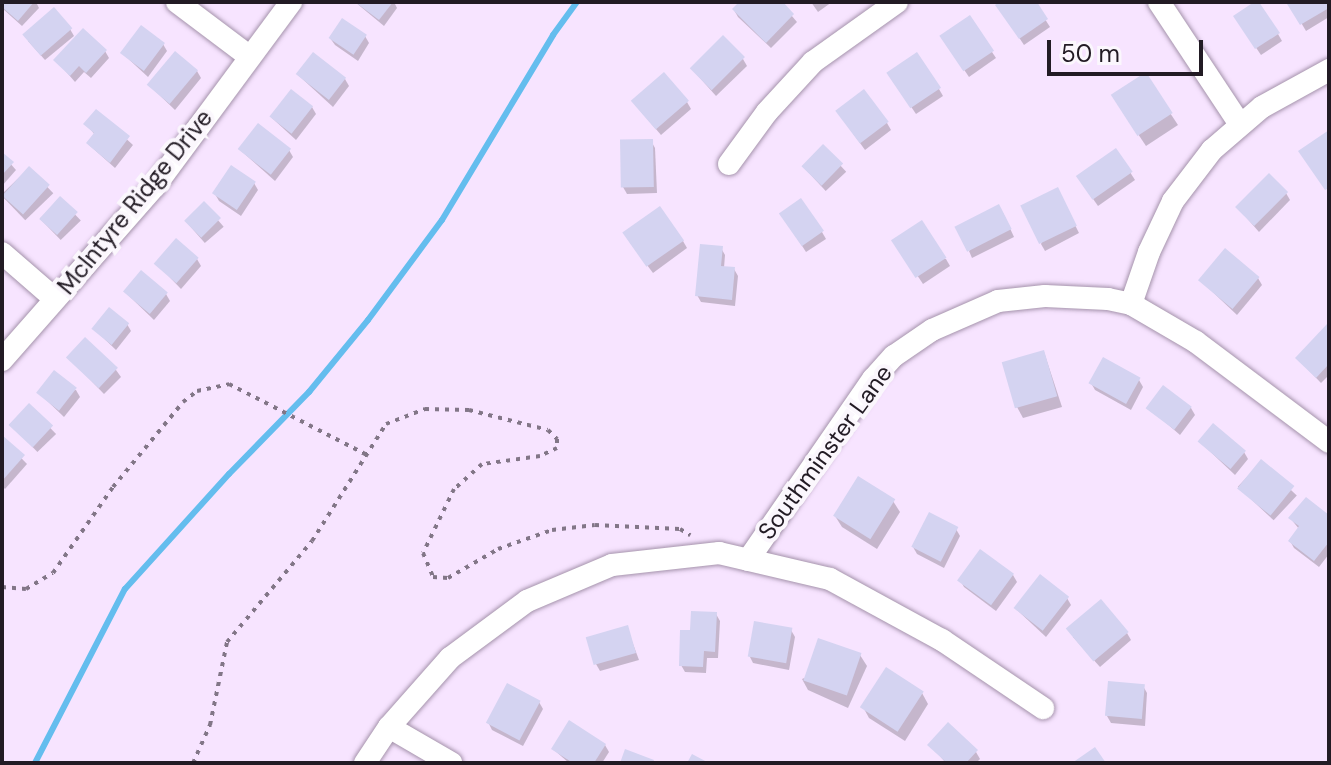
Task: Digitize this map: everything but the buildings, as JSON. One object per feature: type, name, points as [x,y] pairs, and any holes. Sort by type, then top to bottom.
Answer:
[{"type":"street","points":[[177,2],[250,57]]},
{"type":"street","name":"McIntyre Ridge Drive","points":[[2,360],[155,186],[291,2]]},
{"type":"street","points":[[729,164],[767,112],[813,62],[897,2]]},
{"type":"street","points":[[1159,2],[1239,123]]},
{"type":"street","points":[[1131,304],[1149,252],[1173,201],[1212,150],[1239,123],[1262,107],[1329,70]]},
{"type":"street","points":[[2,253],[55,299]]},
{"type":"street","name":"Southminster Lane","points":[[748,560],[873,379],[906,346],[967,312],[998,301],[1045,296],[1108,299],[1131,304],[1196,342],[1329,440]]},
{"type":"street","points":[[365,763],[389,727],[450,658],[527,601],[612,565],[719,553],[830,579],[942,640],[1043,708]]},
{"type":"street","points":[[389,727],[451,763]]},
{"type":"path","points":[[2,587],[26,589],[53,573],[113,487],[183,402],[197,391],[229,384],[367,455]]},
{"type":"path","points":[[193,763],[210,725],[227,642],[312,541],[386,424],[425,409],[506,417],[548,430],[557,439],[557,448],[540,456],[482,464],[454,489],[423,553],[433,577],[448,578],[498,549],[552,530],[595,525],[680,529],[719,553]]},
{"type":"waterway","points":[[35,763],[125,589],[229,474],[309,392],[368,320],[442,220],[553,35],[577,2]]}]
